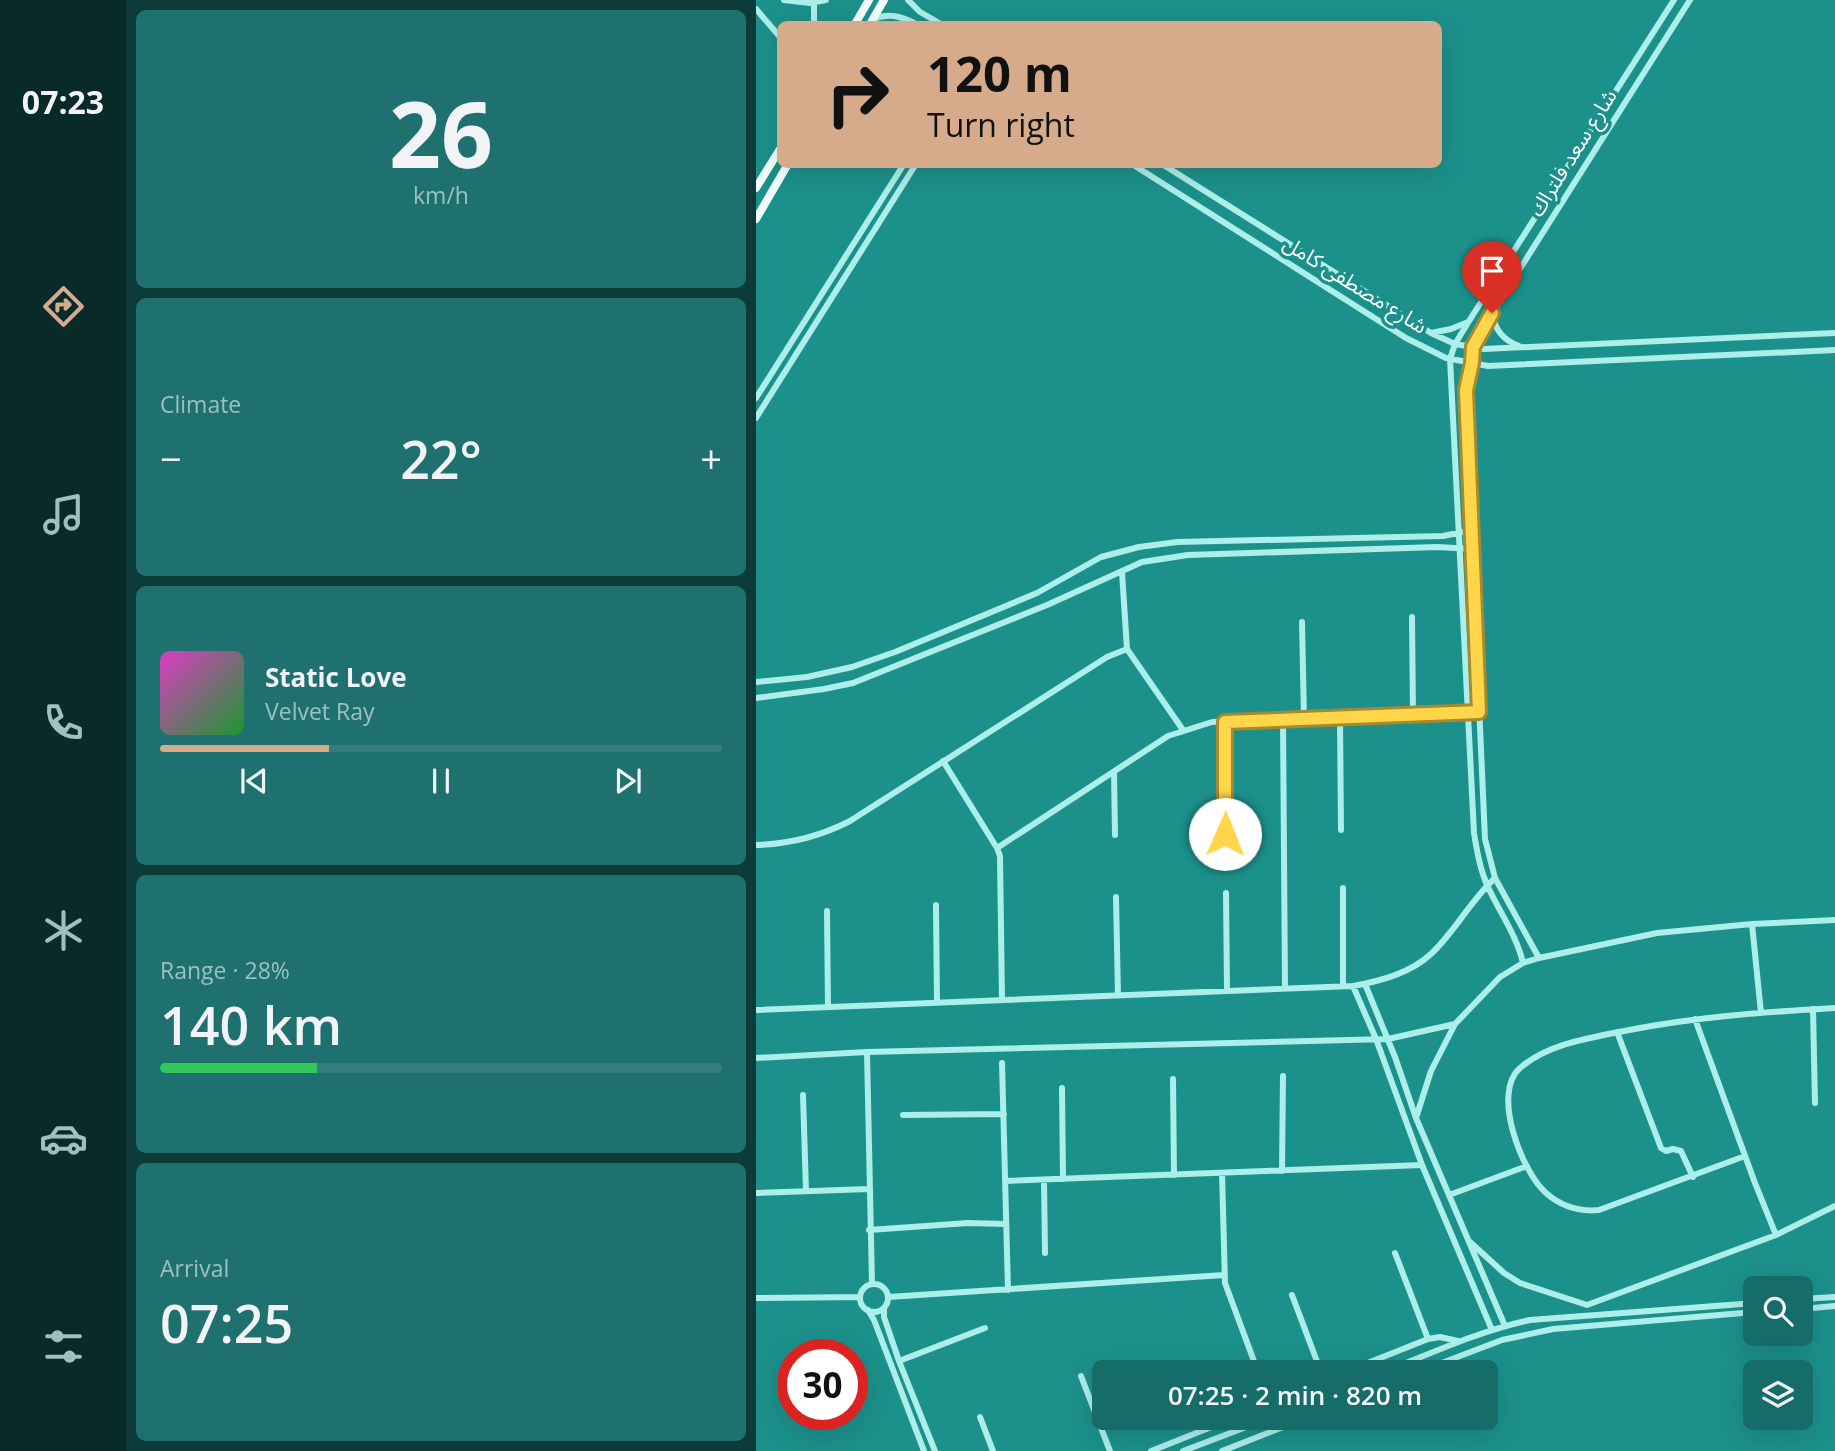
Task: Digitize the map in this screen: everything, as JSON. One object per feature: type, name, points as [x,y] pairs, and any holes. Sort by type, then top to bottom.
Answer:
[{"type":"main road","points":[[857,21],[869,0]]},
{"type":"main road","points":[[873,21],[884,0]]},
{"type":"main road","points":[[756,188],[777,154]]},
{"type":"main road","points":[[756,219],[786,168]]},
{"type":"street","points":[[784,0],[794,3],[826,0]]},
{"type":"street","points":[[908,0],[920,12],[936,21]]},
{"type":"street","name":"شارع سعد فلتراك","points":[[1450,359],[1455,344],[1469,321],[1674,0]]},
{"type":"street","name":"شارع سعد فلتراك","points":[[1539,958],[1495,878],[1485,839],[1466,390],[1473,347],[1492,313],[1690,0]]},
{"type":"street","points":[[814,3],[814,21]]},
{"type":"street","points":[[756,9],[777,34]]},
{"type":"street","points":[[874,21],[883,15],[896,15],[909,21]]},
{"type":"street","points":[[1633,65],[1644,73]]},
{"type":"street","points":[[1624,79],[1636,86]]},
{"type":"street","points":[[756,398],[901,168]]},
{"type":"street","points":[[756,418],[913,168]]},
{"type":"street","name":"شارع مصطفى كامل","points":[[1138,168],[1367,315],[1426,349],[1450,359],[1488,366],[1835,350]]},
{"type":"street","name":"شارع مصطفى كامل","points":[[1168,168],[1431,333],[1455,344],[1484,349],[1835,333]]},
{"type":"street","points":[[1514,252],[1526,260]]},
{"type":"street","points":[[1503,268],[1516,276]]},
{"type":"street","points":[[1492,313],[1502,336],[1525,347]]},
{"type":"street","points":[[1431,333],[1451,329],[1469,321]]},
{"type":"street","points":[[1450,359],[1461,533],[1474,833],[1487,885],[1515,937],[1523,963]]},
{"type":"street","points":[[1454,414],[1466,413]]},
{"type":"street","points":[[756,682],[807,677],[862,663],[1037,593],[1101,557],[1139,547],[1177,542],[1443,536],[1471,532]]},
{"type":"street","points":[[756,698],[853,683],[912,661],[1142,562],[1188,555],[1438,547],[1472,549]]},
{"type":"street","points":[[1122,572],[1128,649],[1182,730]]},
{"type":"street","points":[[1412,617],[1413,715]]},
{"type":"street","points":[[1302,622],[1304,719]]},
{"type":"street","points":[[756,845],[795,842],[832,830],[1107,657],[1128,649]]},
{"type":"street","points":[[997,848],[1168,736],[1182,730],[1212,722],[1479,712]]},
{"type":"street","points":[[1339,718],[1341,830]]},
{"type":"street","points":[[1283,720],[1285,988]]},
{"type":"street","points":[[1225,722],[1225,834]]},
{"type":"street","points":[[943,761],[997,848],[1001,864],[1002,1000]]},
{"type":"street","points":[[1114,772],[1115,835]]},
{"type":"street","points":[[756,1010],[1365,984],[1398,974],[1433,953],[1495,878]]},
{"type":"street","points":[[1343,888],[1343,985]]},
{"type":"street","points":[[1226,893],[1227,990]]},
{"type":"street","points":[[1116,897],[1118,996]]},
{"type":"street","points":[[936,905],[937,1003]]},
{"type":"street","points":[[827,911],[828,1007]]},
{"type":"street","points":[[1416,1118],[1432,1071],[1455,1024],[1500,977],[1523,963],[1657,933],[1835,920]]},
{"type":"street","points":[[1752,924],[1761,1013]]},
{"type":"street","points":[[1365,984],[1416,1118],[1513,1337]]},
{"type":"street","points":[[1353,986],[1376,1039],[1422,1165],[1492,1330]]},
{"type":"street","points":[[1745,1156],[1609,1207],[1589,1211],[1569,1208],[1543,1191],[1527,1166],[1511,1125],[1508,1099],[1510,1082],[1514,1074],[1530,1061],[1577,1040],[1696,1019],[1835,1008]]},
{"type":"street","points":[[1813,1009],[1815,1103]]},
{"type":"street","points":[[1696,1019],[1776,1235]]},
{"type":"street","points":[[756,1058],[867,1052],[1388,1039],[1455,1024]]},
{"type":"street","points":[[1617,1032],[1661,1148],[1666,1151],[1681,1151],[1693,1177]]},
{"type":"street","points":[[867,1052],[872,1284]]},
{"type":"street","points":[[1002,1063],[1008,1290]]},
{"type":"street","points":[[1282,1171],[1283,1076]]},
{"type":"street","points":[[1173,1079],[1174,1175]]},
{"type":"street","points":[[1062,1088],[1063,1179]]},
{"type":"street","points":[[803,1096],[806,1192]]},
{"type":"street","points":[[903,1115],[1004,1114]]},
{"type":"street","points":[[1005,1181],[1422,1165]]},
{"type":"street","points":[[1449,1195],[1527,1166]]},
{"type":"street","points":[[1222,1173],[1224,1275],[1254,1360]]},
{"type":"street","points":[[1044,1180],[1045,1253]]},
{"type":"street","points":[[756,1193],[869,1189]]},
{"type":"street","points":[[1469,1242],[1504,1273],[1520,1283],[1587,1305],[1776,1235],[1835,1206]]},
{"type":"street","points":[[869,1230],[968,1223],[1006,1224]]},
{"type":"street","points":[[1395,1253],[1428,1339]]},
{"type":"street","points":[[888,1297],[1224,1275]]},
{"type":"street","points":[[884,1308],[879,1311],[863,1307],[860,1297],[862,1291],[872,1284],[883,1286],[888,1297],[884,1317],[935,1451]]},
{"type":"street","points":[[1292,1295],[1316,1360]]},
{"type":"street","points":[[756,1298],[860,1297]]},
{"type":"street","points":[[1813,1299],[1835,1297]]},
{"type":"street","points":[[1414,1360],[1492,1330],[1530,1320],[1743,1304]]},
{"type":"street","points":[[1587,1305],[1587,1315]]},
{"type":"street","points":[[1813,1308],[1835,1306]]},
{"type":"street","points":[[868,1310],[924,1451]]},
{"type":"street","points":[[1451,1360],[1513,1337],[1574,1326],[1743,1313]]},
{"type":"street","points":[[899,1361],[985,1328]]},
{"type":"street","points":[[1375,1360],[1428,1339],[1440,1337],[1460,1342]]},
{"type":"street","points":[[1081,1376],[1110,1451]]},
{"type":"street","points":[[980,1417],[993,1451]]},
{"type":"street","points":[[1151,1451],[1204,1430]]},
{"type":"street","points":[[1183,1451],[1238,1430]]},
{"type":"street","points":[[1222,1451],[1275,1430]]},
{"type":"route","points":[[1225,834],[1225,722],[1479,712],[1466,390],[1473,347],[1492,313]]}]
